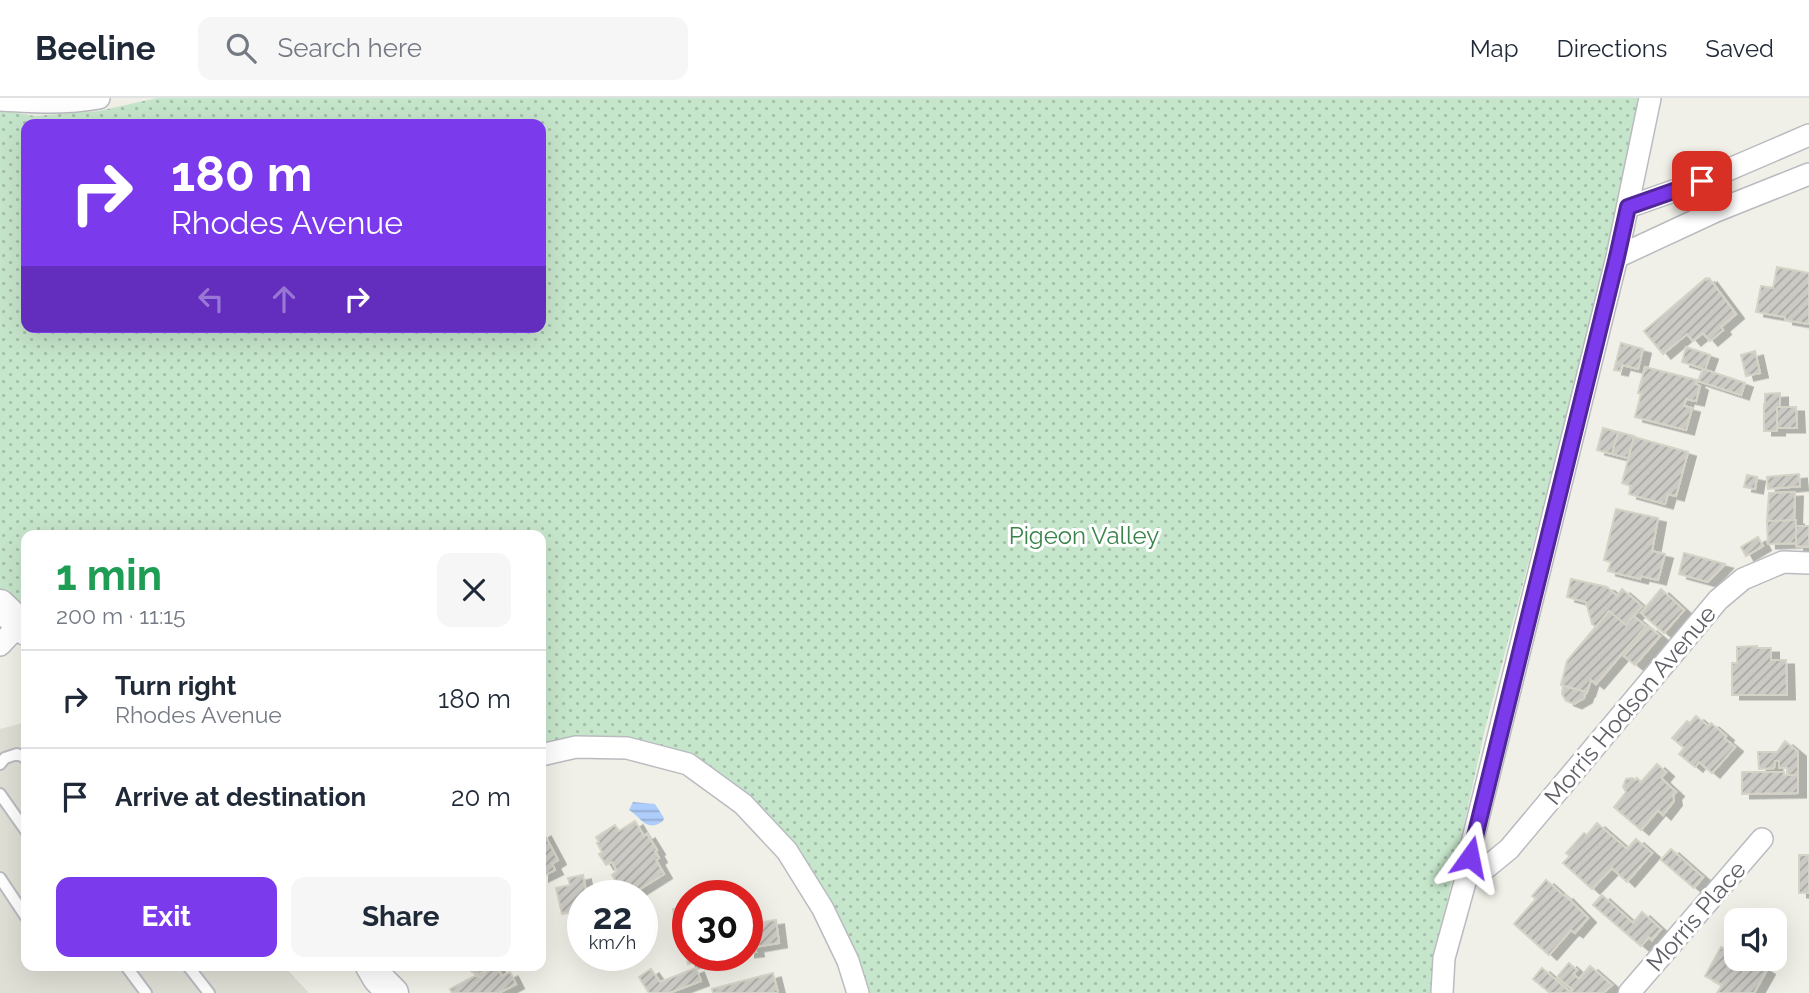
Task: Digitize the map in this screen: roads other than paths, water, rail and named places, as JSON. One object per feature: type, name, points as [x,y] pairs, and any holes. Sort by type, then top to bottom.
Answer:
[{"type":"street","points":[[0,100],[38,103],[99,98]]},
{"type":"street","points":[[1442,993],[1444,958],[1617,257],[1650,98]]},
{"type":"street","points":[[1617,257],[1716,211],[1807,180],[1799,139],[1702,181],[1628,207]]},
{"type":"street","name":"Morris Hodson Avenue","points":[[1466,875],[1487,867],[1509,849],[1717,600],[1743,579],[1783,562],[1809,564]]},
{"type":"street","points":[[546,754],[576,747],[627,748],[688,764],[743,804],[787,851],[816,897],[848,961],[858,993]]},
{"type":"street","name":"Morris Place","points":[[1629,993],[1762,839]]},
{"type":"lane","points":[[0,764],[5,758],[17,754],[21,756]]},
{"type":"lane","points":[[0,794],[21,824]]},
{"type":"lane","points":[[0,878],[21,910]]},
{"type":"lane","points":[[130,971],[146,993]]},
{"type":"lane","points":[[192,971],[209,993]]},
{"type":"water","points":[[633,802],[655,804],[664,818],[663,821],[653,825],[645,823],[629,810]]},
{"type":"park label","name":"Pigeon Valley","points":[[1084,535]]}]
